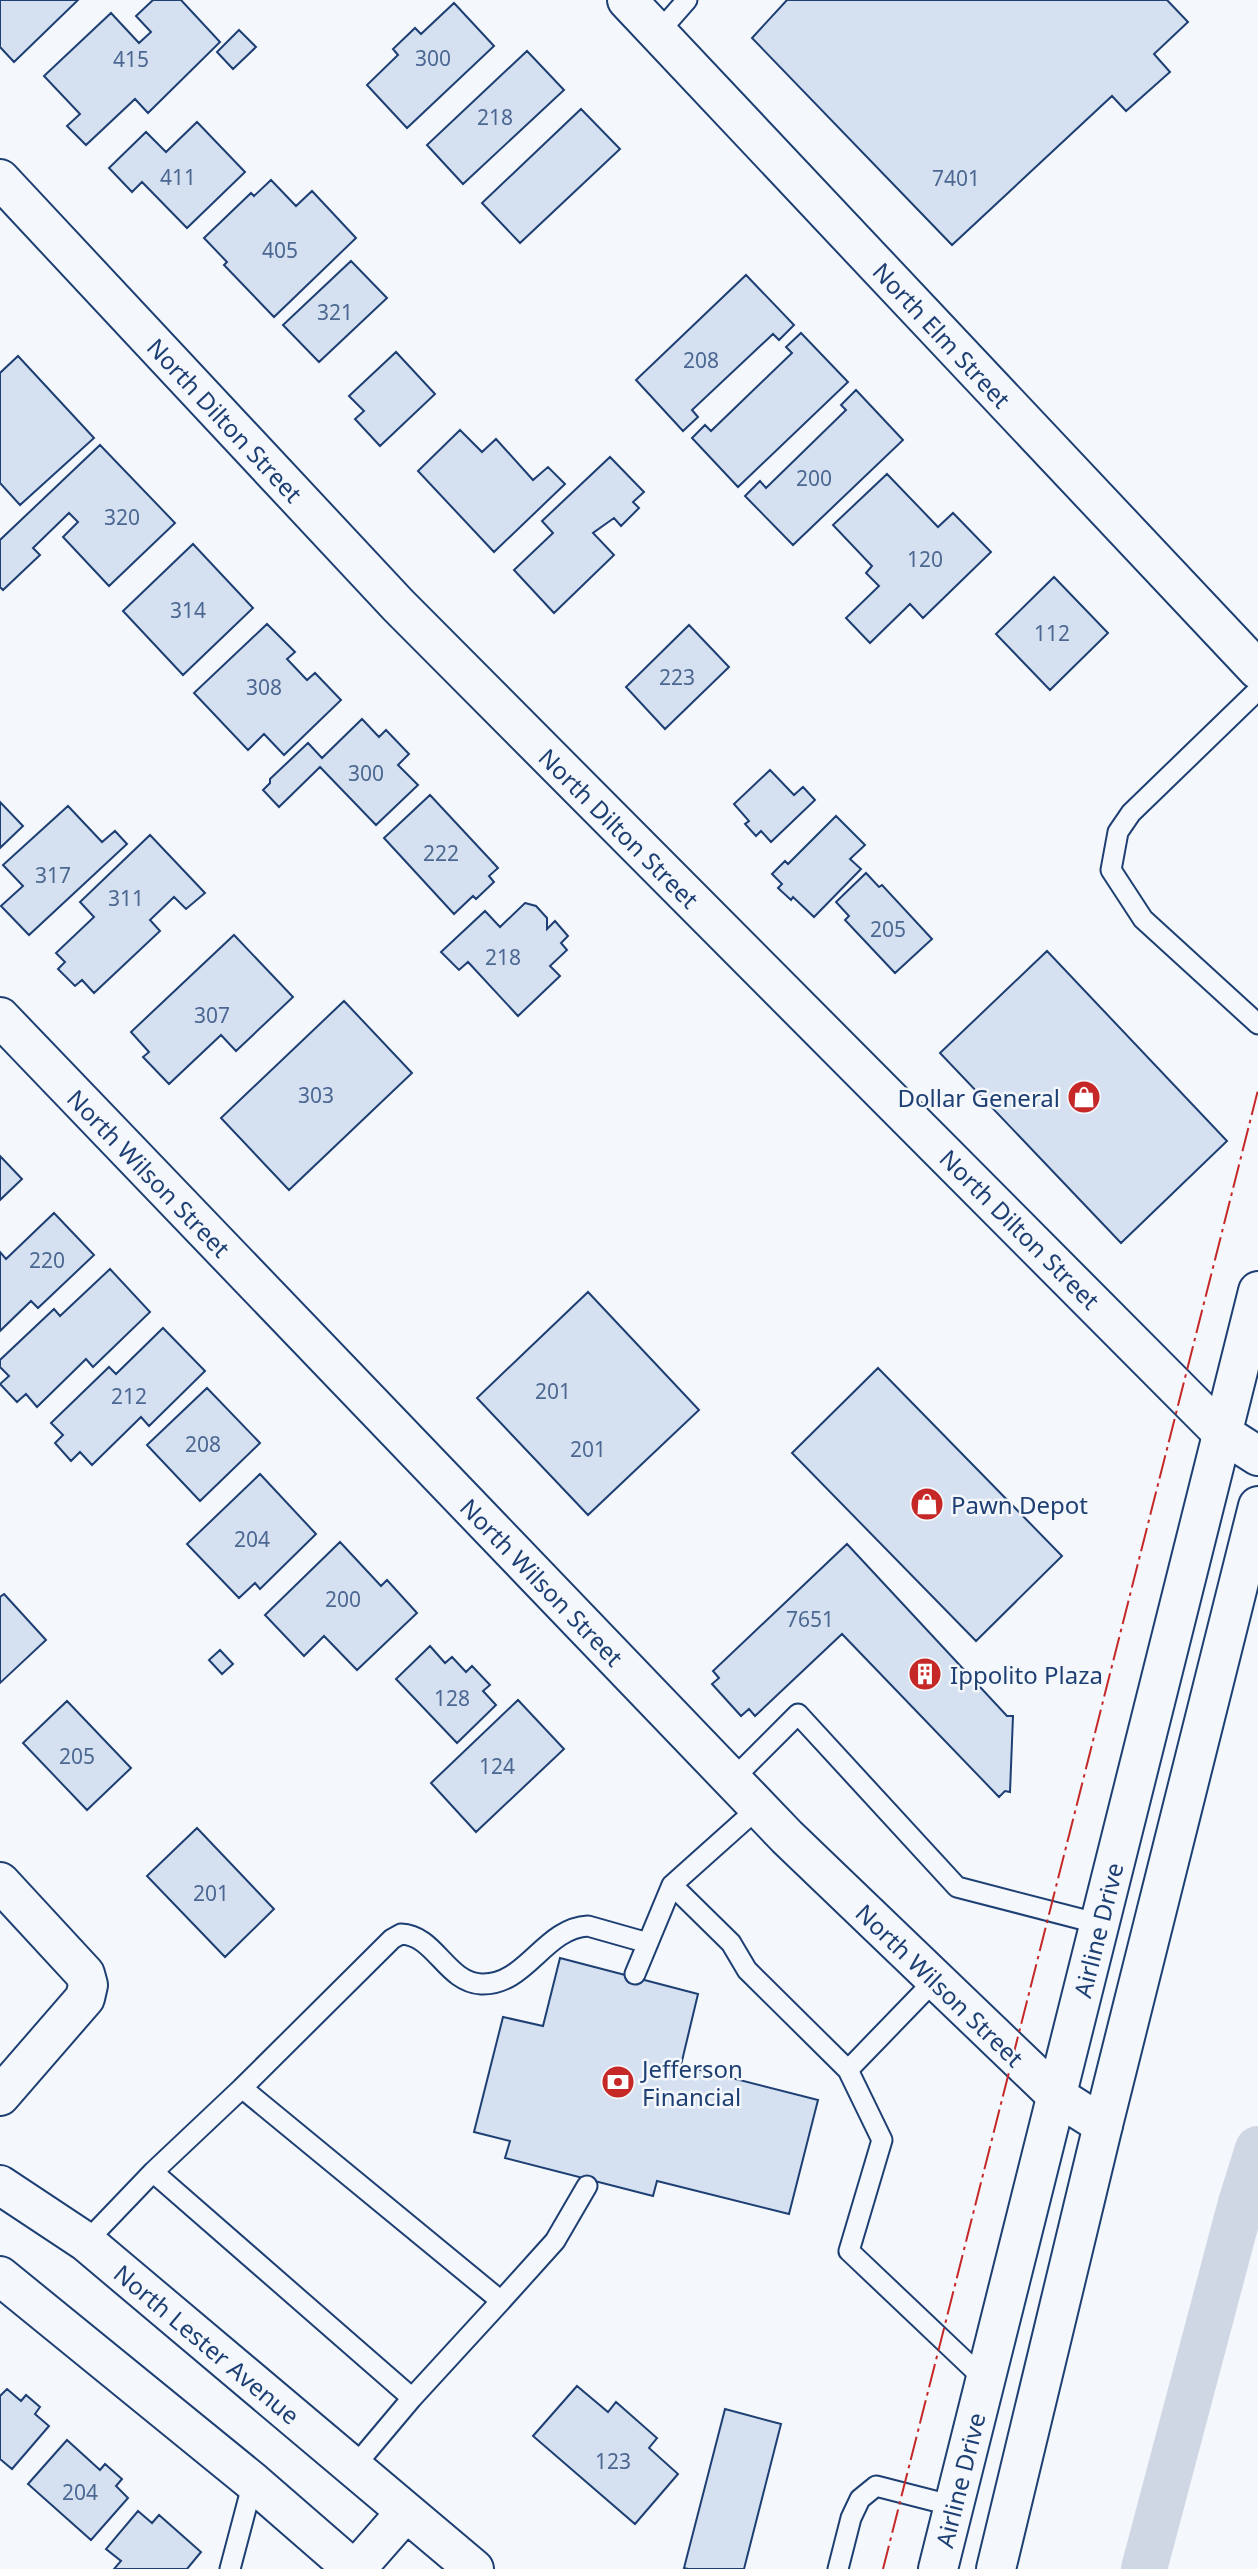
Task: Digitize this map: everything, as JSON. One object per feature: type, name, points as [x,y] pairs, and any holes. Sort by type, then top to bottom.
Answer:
[{"type":"main road","name":"North Elm Street","points":[[627,0],[1258,670]]},
{"type":"main road","name":"North Dilton Street","points":[[0,180],[398,605],[1222,1433],[1258,1456]]},
{"type":"main road","name":"North Wilson Street","points":[[0,1017],[758,1808],[1057,2096],[1102,2126]]},
{"type":"main road","name":"Airline Drive","points":[[938,2569],[1258,1291]]},
{"type":"main road","points":[[996,2569],[1102,2126],[1258,1506]]},
{"type":"main road","points":[[0,1882],[85,1974],[88,1984],[85,1998],[0,2096]]},
{"type":"main road","name":"North Lester Avenue","points":[[0,2185],[86,2242],[474,2569]]},
{"type":"main road","points":[[0,2276],[253,2482],[355,2569],[406,2512]]},
{"type":"lane","points":[[658,33],[687,0]]},
{"type":"lane","points":[[1258,690],[1131,813],[1118,832],[1111,870],[1143,919],[1258,1024]]},
{"type":"lane","points":[[732,1780],[798,1714],[957,1887],[1100,1924]]},
{"type":"lane","points":[[635,1974],[673,1885],[758,1808]]},
{"type":"lane","points":[[673,1885],[731,1943],[747,1970],[848,2070],[882,2140],[849,2251],[985,2380]]},
{"type":"lane","points":[[86,2242],[153,2172],[392,1939],[401,1934],[420,1938],[460,1977],[482,1984],[498,1982],[517,1971],[563,1932],[579,1926],[588,1926],[648,1943]]},
{"type":"lane","points":[[848,2070],[935,1980]]},
{"type":"lane","points":[[242,2088],[501,2301]]},
{"type":"lane","points":[[153,2172],[412,2398]]},
{"type":"lane","points":[[354,2467],[412,2398],[555,2241],[587,2186]]},
{"type":"lane","points":[[230,2569],[253,2482]]},
{"type":"lane","points":[[838,2569],[851,2518],[860,2499],[876,2486],[954,2506]]},
{"type":"building","points":[[0,0],[78,0],[14,62],[0,47]]},
{"type":"building","points":[[153,0],[181,0],[220,42],[148,113],[135,99],[86,145],[67,126],[80,114],[44,76],[111,13],[139,43],[151,32],[136,16]]},
{"type":"building","points":[[787,0],[1167,0],[1188,22],[1154,54],[1170,72],[1126,111],[1112,96],[952,245],[752,38]]},
{"type":"building","points":[[454,3],[494,46],[407,128],[367,85],[398,55],[393,49],[415,28],[421,34]]},
{"type":"building","points":[[239,30],[256,47],[233,69],[217,52]]},
{"type":"building","points":[[527,51],[564,90],[463,184],[427,145]]},
{"type":"building","points":[[581,109],[620,149],[520,243],[482,203]]},
{"type":"building","points":[[197,122],[245,172],[187,228],[142,182],[132,192],[109,168],[146,132],[166,152]]},
{"type":"building","points":[[271,180],[296,206],[312,191],[356,238],[274,317],[224,265],[227,262],[204,238],[251,193],[254,196]]},
{"type":"building","points":[[351,261],[387,298],[319,362],[283,325]]},
{"type":"building","points":[[746,275],[794,325],[779,340],[773,334],[692,410],[698,417],[683,431],[636,380]]},
{"type":"building","points":[[801,333],[848,382],[738,487],[692,438],[705,425],[711,431],[792,353],[786,347]]},
{"type":"building","points":[[396,352],[435,394],[380,446],[355,419],[364,411],[349,396]]},
{"type":"building","points":[[18,356],[94,438],[20,505],[0,483],[0,373]]},
{"type":"building","points":[[856,390],[903,440],[793,545],[745,496],[760,481],[766,488],[846,410],[841,405]]},
{"type":"building","points":[[460,430],[482,452],[496,439],[533,480],[548,467],[565,484],[494,552],[418,471]]},
{"type":"building","points":[[100,445],[175,523],[109,586],[63,537],[78,522],[69,513],[33,548],[40,555],[3,590],[0,587],[0,540]]},
{"type":"building","points":[[610,457],[644,492],[633,502],[639,508],[621,526],[614,518],[593,533],[614,555],[554,613],[514,570],[553,533],[542,521]]},
{"type":"building","points":[[887,474],[938,527],[953,513],[991,552],[923,618],[910,604],[870,643],[846,618],[879,586],[866,573],[872,566],[833,525]]},
{"type":"building","points":[[193,544],[253,608],[183,675],[123,611]]},
{"type":"building","points":[[1054,577],[1108,633],[1050,690],[996,634]]},
{"type":"building","points":[[267,624],[295,652],[287,659],[307,680],[315,673],[341,700],[284,755],[264,734],[248,750],[194,693]]},
{"type":"building","points":[[689,625],[729,667],[665,729],[626,687]]},
{"type":"building","points":[[362,719],[379,737],[386,730],[409,754],[398,765],[418,785],[376,825],[320,767],[279,807],[263,790],[270,783],[270,779],[308,743],[322,758]]},
{"type":"building","points":[[770,770],[794,795],[803,787],[815,800],[771,842],[761,831],[756,836],[745,824],[749,821],[734,804]]},
{"type":"building","points":[[430,795],[498,868],[489,876],[494,882],[476,899],[473,896],[454,914],[384,838]]},
{"type":"building","points":[[0,802],[23,826],[0,848]]},
{"type":"building","points":[[68,806],[102,842],[115,831],[127,844],[29,935],[1,906],[23,886],[3,865]]},
{"type":"building","points":[[836,816],[865,845],[850,859],[861,869],[814,917],[793,897],[791,900],[778,888],[782,884],[772,874],[785,861],[788,864]]},
{"type":"building","points":[[150,835],[205,893],[186,909],[174,897],[150,920],[160,931],[94,993],[82,980],[75,986],[58,969],[65,962],[56,953],[94,917],[80,902]]},
{"type":"building","points":[[866,873],[879,887],[882,885],[932,939],[895,973],[845,920],[849,916],[836,902]]},
{"type":"building","points":[[525,903],[536,906],[547,918],[547,929],[555,921],[568,936],[561,943],[567,950],[550,966],[560,976],[518,1016],[468,962],[459,970],[441,952],[485,911],[500,927]]},
{"type":"building","points":[[234,935],[293,997],[236,1051],[221,1035],[169,1084],[143,1057],[149,1052],[131,1032]]},
{"type":"building","name":"Dollar General","points":[[1047,951],[1227,1141],[1121,1243],[940,1053]]},
{"type":"building","points":[[344,1001],[412,1073],[289,1190],[221,1118]]},
{"type":"building","points":[[0,1156],[22,1179],[0,1200]]},
{"type":"building","points":[[54,1213],[94,1255],[38,1308],[31,1301],[0,1331],[0,1252],[6,1259]]},
{"type":"building","points":[[110,1269],[150,1312],[93,1367],[86,1359],[37,1407],[26,1394],[17,1402],[0,1384],[9,1376],[0,1367],[0,1360],[54,1309],[60,1316]]},
{"type":"building","points":[[588,1292],[699,1410],[588,1515],[477,1398]]},
{"type":"building","points":[[163,1328],[205,1371],[149,1426],[141,1417],[92,1465],[80,1452],[71,1461],[55,1443],[63,1435],[51,1423],[109,1367],[116,1374]]},
{"type":"building","name":"Pawn Depot","points":[[878,1368],[1062,1556],[976,1641],[792,1453]]},
{"type":"building","points":[[207,1388],[260,1443],[200,1501],[147,1445]]},
{"type":"building","points":[[260,1474],[316,1534],[260,1589],[255,1583],[239,1598],[187,1544]]},
{"type":"building","points":[[340,1542],[381,1586],[387,1580],[417,1613],[357,1670],[324,1636],[304,1656],[265,1615]]},
{"type":"building","name":"Ippolito Plaza","points":[[847,1544],[1007,1716],[1013,1716],[1010,1792],[1005,1791],[999,1797],[842,1634],[755,1716],[749,1709],[741,1716],[712,1684],[719,1678],[713,1671]]},
{"type":"building","points":[[4,1594],[46,1640],[0,1683],[0,1597]]},
{"type":"building","points":[[430,1646],[445,1663],[452,1657],[466,1672],[472,1666],[490,1685],[483,1691],[496,1705],[457,1743],[396,1679]]},
{"type":"building","points":[[220,1650],[233,1664],[222,1674],[209,1660]]},
{"type":"building","points":[[518,1700],[564,1749],[476,1832],[431,1783]]},
{"type":"building","points":[[67,1701],[131,1768],[87,1810],[23,1743]]},
{"type":"building","points":[[197,1828],[274,1909],[225,1957],[147,1876]]},
{"type":"building","name":"Jefferson Financial","points":[[560,1958],[698,1994],[681,2065],[818,2100],[789,2214],[657,2181],[653,2196],[505,2158],[510,2141],[474,2132],[503,2017],[543,2026]]},
{"type":"building","points":[[577,2386],[608,2412],[616,2402],[657,2438],[649,2448],[678,2474],[635,2524],[533,2436]]},
{"type":"building","points":[[7,2389],[21,2401],[26,2395],[40,2407],[35,2414],[49,2426],[12,2469],[0,2459],[0,2396]]},
{"type":"building","points":[[725,2409],[781,2424],[744,2569],[688,2569],[684,2568]]},
{"type":"building","points":[[67,2440],[100,2470],[105,2464],[122,2479],[116,2486],[128,2498],[91,2540],[28,2484]]},
{"type":"building","points":[[138,2511],[152,2523],[159,2515],[201,2552],[187,2569],[114,2569],[121,2561],[106,2549]]},
{"type":"waterway","points":[[1144,2569],[1241,2203],[1258,2149]]},
{"type":"power","points":[[883,2569],[1258,1090]]},
{"type":"place","name":"Dollar General","points":[[1084,1097]]},
{"type":"place","name":"Pawn Depot","points":[[927,1504]]},
{"type":"place","name":"Ippolito Plaza","points":[[925,1674]]},
{"type":"place","name":"Jefferson Financial","points":[[618,2082]]}]
